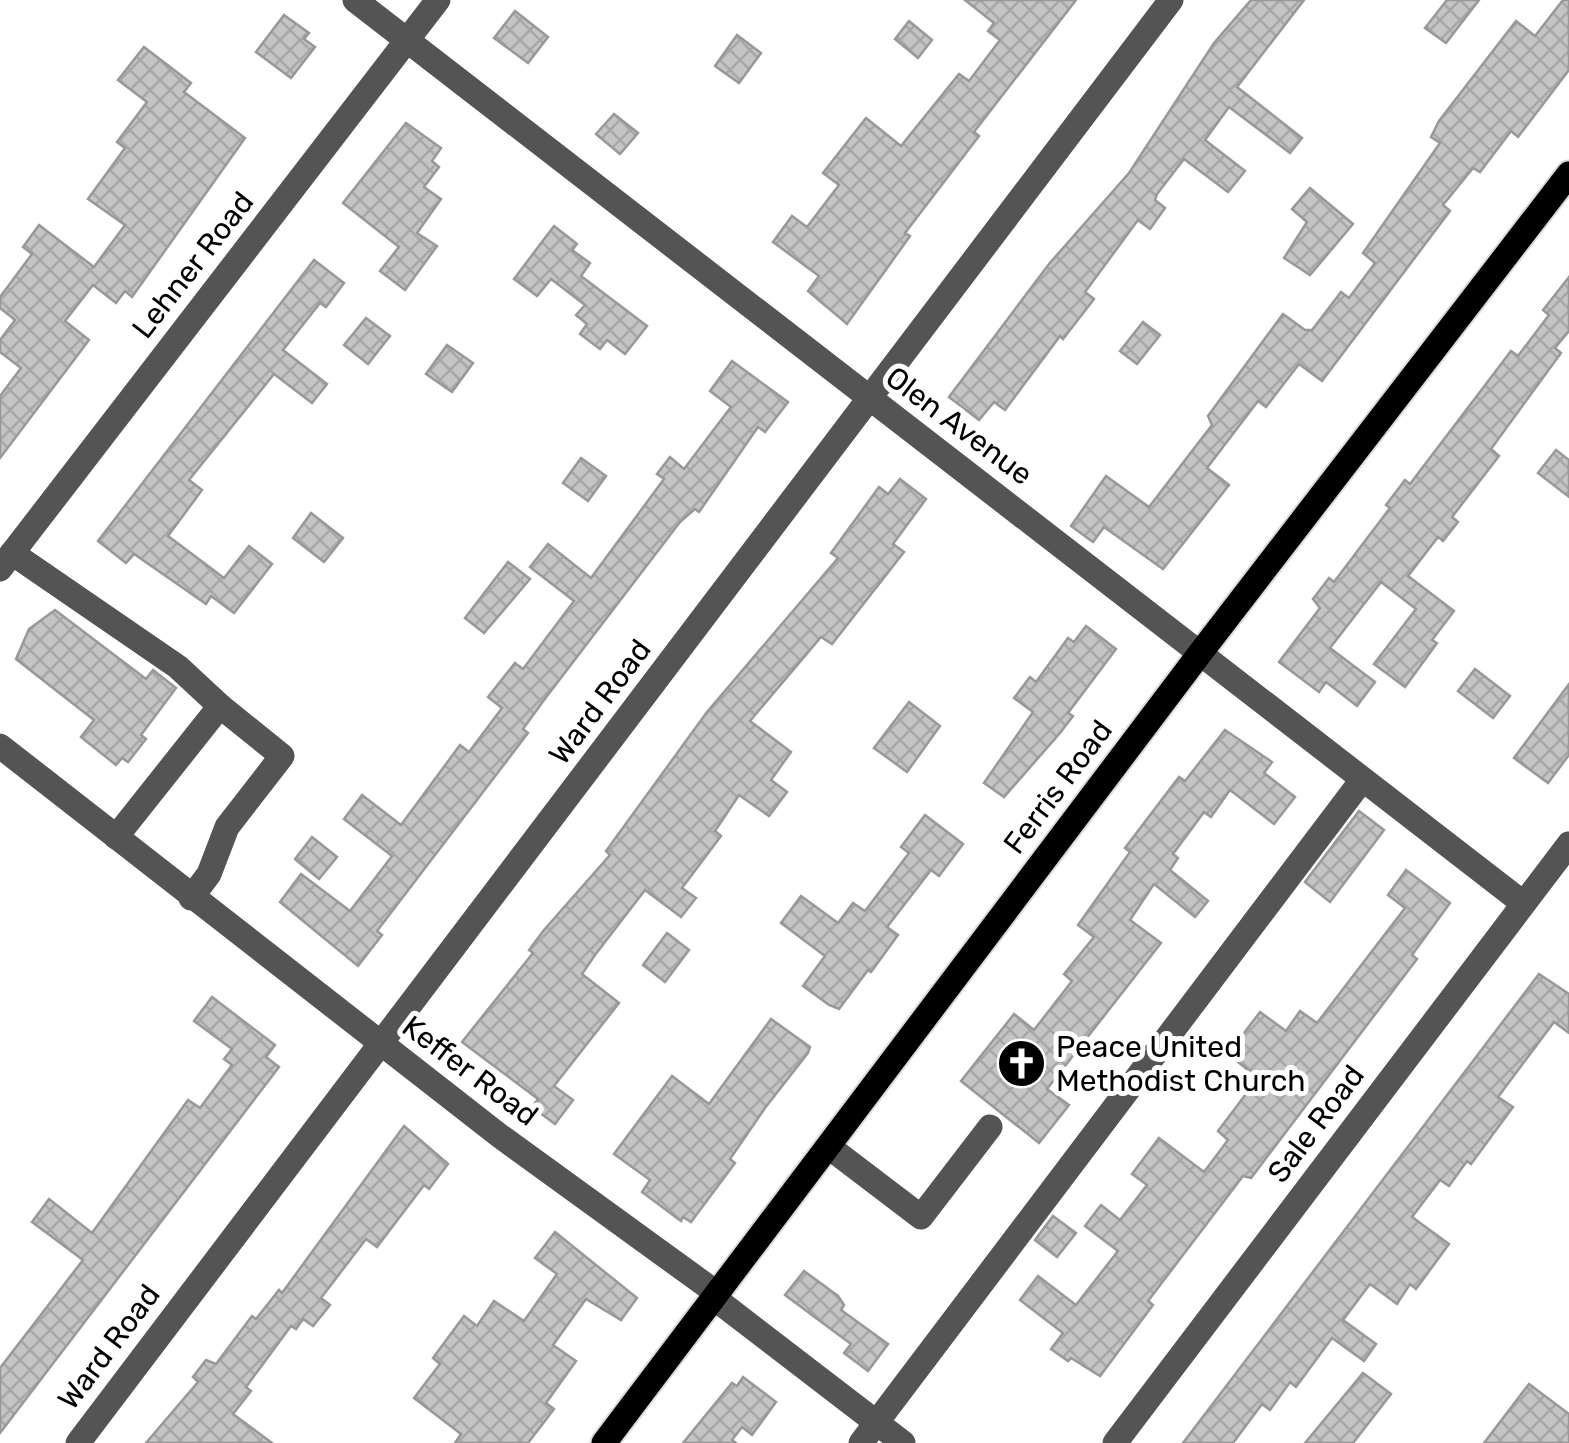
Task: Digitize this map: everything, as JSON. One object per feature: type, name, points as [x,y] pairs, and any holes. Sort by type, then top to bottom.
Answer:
[{"type":"main road","name":"Ferris Road","points":[[604,1443],[1200,652],[1569,174]]},
{"type":"street","name":"Olen Avenue","points":[[355,0],[1524,903]]},
{"type":"street","name":"Lehner Road","points":[[6,561],[438,0]]},
{"type":"street","name":"Ward Road","points":[[78,1443],[1171,0]]},
{"type":"street","points":[[6,561],[178,667],[282,756],[227,827],[209,874],[192,898]]},
{"type":"street","points":[[116,837],[220,706]]},
{"type":"street","name":"Keffer Road","points":[[0,746],[382,1045],[716,1297],[869,1433],[902,1443]]},
{"type":"street","points":[[869,1433],[1362,780]]},
{"type":"street","name":"Sale Road","points":[[1115,1443],[1569,844]]},
{"type":"street","points":[[830,1146],[921,1217],[990,1127]]},
{"type":"building","points":[[965,0],[1076,0],[974,132],[979,136],[905,233],[910,236],[847,324],[808,291],[819,276],[773,242],[792,216],[807,227],[839,185],[823,173],[866,118],[901,146],[959,74],[969,81],[1000,40],[988,31],[994,23]]},
{"type":"building","points":[[1251,0],[1304,0],[1237,87],[1302,138],[1290,153],[1229,107],[1205,140],[1245,171],[1228,192],[1184,159],[1157,194],[1155,200],[1165,208],[1150,229],[1138,220],[1085,292],[1094,299],[1063,339],[1060,336],[1005,410],[994,402],[979,420],[949,397],[1049,264],[1129,173],[1214,43]]},
{"type":"building","points":[[1447,0],[1479,0],[1446,43],[1425,28]]},
{"type":"building","points":[[1563,0],[1569,0],[1569,70],[1518,137],[1511,131],[1480,172],[1473,168],[1443,205],[1450,211],[1322,381],[1299,364],[1266,407],[1258,401],[1207,468],[1229,485],[1163,569],[1104,527],[1093,542],[1071,526],[1106,476],[1149,507],[1212,425],[1208,416],[1283,314],[1305,330],[1312,330],[1341,292],[1349,298],[1375,263],[1363,253],[1440,143],[1431,137],[1439,121],[1516,21],[1535,36]]},
{"type":"building","points":[[515,11],[548,37],[528,63],[494,38]]},
{"type":"building","points":[[284,15],[309,33],[304,39],[315,47],[291,78],[256,52]]},
{"type":"building","points":[[909,21],[932,40],[918,58],[895,39]]},
{"type":"building","points":[[737,35],[761,53],[739,83],[715,66]]},
{"type":"building","points":[[144,47],[191,83],[184,92],[245,138],[132,297],[125,291],[116,303],[93,285],[65,321],[89,340],[0,458],[0,396],[21,368],[0,352],[0,340],[15,320],[0,308],[0,297],[32,254],[23,247],[39,225],[94,267],[125,225],[88,199],[125,148],[117,142],[147,102],[118,80]]},
{"type":"building","points":[[614,114],[638,133],[620,154],[596,134]]},
{"type":"building","points":[[406,123],[441,148],[432,161],[439,167],[424,187],[441,199],[417,233],[437,246],[405,290],[380,271],[399,247],[343,203]]},
{"type":"building","points":[[1310,188],[1353,224],[1310,275],[1284,258],[1307,222],[1292,209]]},
{"type":"building","points":[[554,226],[577,244],[572,250],[590,263],[581,276],[647,326],[625,354],[607,340],[600,349],[580,334],[587,324],[576,315],[585,305],[551,279],[537,296],[514,279]]},
{"type":"building","points":[[314,260],[344,283],[326,307],[320,303],[283,350],[327,384],[312,403],[274,374],[189,480],[202,490],[168,536],[224,578],[249,546],[272,564],[234,613],[211,596],[206,604],[134,554],[126,563],[98,541]]},
{"type":"building","points":[[1569,277],[1569,331],[1555,348],[1561,353],[1491,449],[1499,456],[1452,517],[1458,522],[1443,541],[1438,537],[1408,576],[1454,611],[1432,640],[1437,643],[1405,687],[1374,664],[1416,609],[1381,582],[1330,648],[1375,682],[1357,706],[1326,682],[1319,692],[1279,662],[1320,608],[1313,599],[1329,578],[1334,582],[1390,508],[1386,505],[1405,480],[1410,484],[1511,351],[1518,356],[1549,315],[1543,310]]},
{"type":"building","points":[[366,318],[390,336],[368,364],[344,345]]},
{"type":"building","points":[[1143,322],[1160,335],[1137,364],[1120,351]]},
{"type":"building","points":[[447,345],[473,363],[452,392],[426,374]]},
{"type":"building","points":[[732,361],[788,402],[765,432],[758,427],[699,512],[695,509],[680,522],[544,700],[523,729],[528,733],[377,931],[382,935],[358,966],[280,902],[301,874],[350,911],[392,856],[344,819],[362,795],[401,825],[460,745],[469,752],[502,708],[488,697],[515,663],[523,669],[574,601],[530,567],[548,544],[591,578],[664,479],[657,474],[670,457],[684,469],[731,407],[710,391]]},
{"type":"building","points":[[1556,450],[1569,460],[1569,497],[1538,473]]},
{"type":"building","points":[[581,458],[606,476],[588,501],[563,483]]},
{"type":"building","points":[[900,479],[926,499],[893,544],[904,552],[832,644],[821,637],[750,721],[791,752],[771,780],[787,792],[769,816],[739,795],[715,831],[721,836],[682,888],[696,898],[681,917],[645,890],[595,955],[582,974],[619,1003],[554,1086],[573,1100],[555,1124],[532,1107],[538,1099],[462,1042],[533,953],[529,950],[544,930],[610,855],[606,851],[707,712],[838,558],[831,553],[879,487],[888,494]]},
{"type":"building","points":[[311,513],[343,538],[324,562],[293,538]]},
{"type":"building","points":[[508,562],[530,579],[484,633],[465,618]]},
{"type":"building","points":[[55,610],[146,679],[153,670],[176,688],[141,735],[146,739],[128,762],[122,758],[116,765],[81,737],[94,720],[16,659],[29,629]]},
{"type":"building","points":[[1086,626],[1116,649],[1068,713],[1073,716],[1004,797],[984,783],[1033,712],[1014,698],[1030,677],[1036,682],[1068,638],[1074,642]]},
{"type":"building","points":[[1475,669],[1510,696],[1493,718],[1458,691]]},
{"type":"building","points":[[1569,684],[1569,755],[1548,783],[1514,758]]},
{"type":"building","points":[[909,702],[940,726],[907,772],[874,748]]},
{"type":"building","points":[[1225,730],[1272,762],[1264,773],[1295,797],[1274,824],[1230,790],[1211,817],[1204,812],[1173,854],[1178,858],[1170,870],[1208,901],[1195,917],[1154,884],[1130,920],[1161,943],[1047,1089],[1069,1105],[1039,1143],[961,1081],[1014,1014],[1034,1030],[1072,981],[1064,974],[1094,937],[1078,925],[1130,852],[1125,848],[1179,777],[1185,781]]},
{"type":"building","points":[[1359,811],[1384,830],[1330,902],[1305,882]]},
{"type":"building","points":[[925,815],[963,844],[939,876],[931,870],[887,927],[898,935],[871,972],[868,970],[839,1009],[829,1005],[803,986],[825,956],[781,923],[801,896],[838,923],[853,903],[865,911],[909,853],[901,847]]},
{"type":"building","points":[[312,837],[337,857],[319,879],[295,859]]},
{"type":"building","points":[[1406,870],[1450,903],[1412,955],[1417,959],[1251,1178],[1243,1176],[1148,1301],[1153,1305],[1100,1376],[1051,1349],[1063,1333],[1020,1300],[1038,1276],[1076,1305],[1118,1251],[1085,1226],[1101,1205],[1120,1220],[1147,1185],[1132,1174],[1159,1138],[1204,1172],[1228,1140],[1218,1131],[1258,1078],[1228,1054],[1260,1012],[1286,1031],[1300,1011],[1317,1023],[1405,908],[1388,895]]},
{"type":"building","points":[[667,933],[689,950],[665,982],[643,965]]},
{"type":"building","points":[[1539,974],[1569,994],[1569,1033],[1554,1022],[1498,1097],[1513,1107],[1471,1164],[1467,1161],[1449,1186],[1440,1180],[1412,1217],[1449,1244],[1416,1289],[1410,1284],[1397,1304],[1370,1284],[1343,1320],[1376,1344],[1364,1361],[1332,1338],[1296,1387],[1290,1382],[1270,1410],[1262,1404],[1233,1443],[1183,1443]]},
{"type":"building","points":[[212,997],[275,1045],[266,1057],[279,1067],[0,1433],[0,1368],[83,1260],[32,1222],[49,1199],[92,1233],[188,1100],[200,1108],[232,1065],[224,1059],[232,1049],[194,1021]]},
{"type":"building","points":[[771,1019],[810,1047],[808,1053],[765,1108],[730,1159],[735,1163],[691,1222],[683,1217],[681,1221],[642,1192],[650,1180],[614,1154],[672,1076],[709,1104]]},
{"type":"building","points":[[404,1126],[448,1164],[429,1189],[424,1185],[377,1247],[366,1239],[321,1298],[330,1305],[313,1326],[303,1319],[296,1329],[291,1326],[246,1387],[251,1391],[233,1414],[272,1443],[146,1443],[198,1382],[193,1377],[206,1360],[216,1364],[252,1316],[256,1319],[279,1290],[282,1293]]},
{"type":"building","points":[[1053,1216],[1076,1233],[1057,1257],[1035,1240]]},
{"type":"building","points":[[555,1232],[637,1298],[621,1320],[586,1299],[553,1345],[576,1361],[546,1403],[554,1409],[528,1443],[455,1443],[461,1434],[414,1398],[440,1364],[433,1358],[464,1316],[477,1326],[494,1301],[524,1321],[557,1274],[535,1258]]},
{"type":"building","points":[[804,1271],[838,1296],[844,1305],[841,1310],[888,1344],[868,1371],[844,1353],[851,1344],[785,1295]]},
{"type":"building","points":[[1363,1373],[1391,1394],[1353,1443],[1305,1443]]},
{"type":"building","points":[[743,1377],[776,1402],[752,1435],[742,1427],[732,1440],[736,1443],[683,1443],[732,1383],[737,1386]]},
{"type":"building","points":[[1529,1384],[1569,1414],[1569,1443],[1484,1443]]},
{"type":"place","name":"Peace United Methodist Church","points":[[1021,1064]]}]
